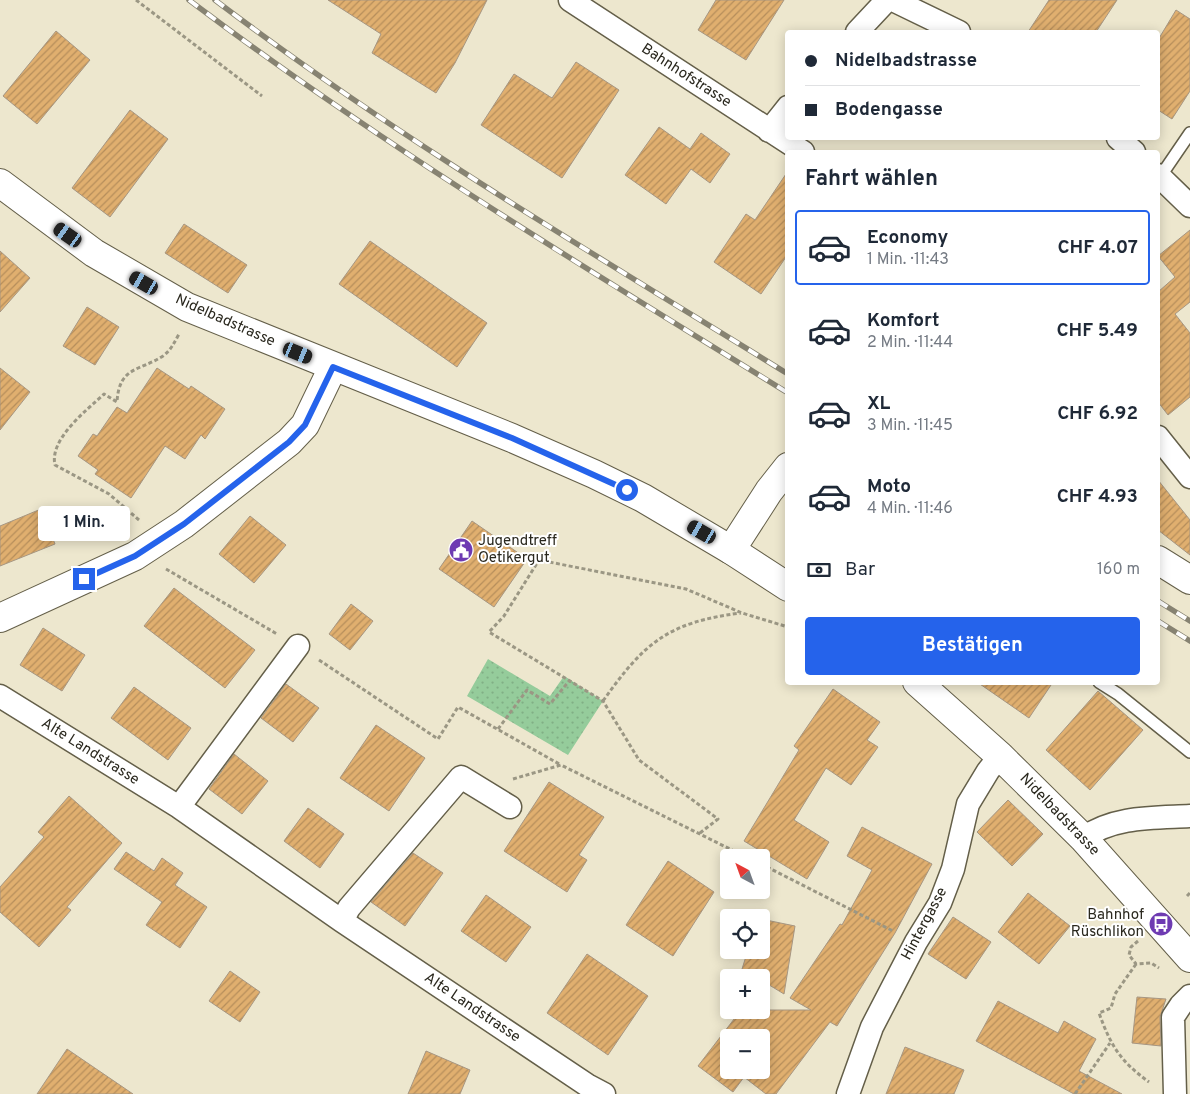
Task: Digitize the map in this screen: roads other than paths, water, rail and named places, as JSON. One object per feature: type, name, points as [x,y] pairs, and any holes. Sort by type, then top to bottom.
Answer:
[{"type":"main road","name":"Nidelbadstrasse","points":[[0,184],[94,253],[187,307],[512,438],[594,474],[643,498],[731,550],[785,585]]},
{"type":"main road","points":[[0,618],[135,556],[184,524],[289,442],[305,425],[333,367]]},
{"type":"main road","points":[[731,550],[769,491],[785,471]]},
{"type":"main road","points":[[1160,561],[1190,580]]},
{"type":"main road","name":"Nidelbadstrasse","points":[[920,685],[1000,756],[1083,838],[1190,958]]},
{"type":"street","name":"Bahnhofstrasse","points":[[570,0],[800,150]]},
{"type":"street","points":[[859,30],[887,0]]},
{"type":"street","points":[[893,0],[955,30]]},
{"type":"street","points":[[769,131],[785,111]]},
{"type":"street","points":[[1120,140],[1132,150]]},
{"type":"street","points":[[1160,177],[1190,206]]},
{"type":"street","points":[[1160,440],[1190,477]]},
{"type":"street","points":[[179,807],[298,646]]},
{"type":"street","name":"Alte Landstrasse","points":[[0,696],[179,807],[342,921],[587,1085],[604,1094]]},
{"type":"street","name":"Hintergasse","points":[[848,1094],[872,1027],[916,942],[940,903],[952,868],[968,804],[988,771],[1000,756]]},
{"type":"street","points":[[342,921],[349,908],[461,777],[510,807]]},
{"type":"street","points":[[1083,838],[1097,828],[1123,820],[1190,816]]},
{"type":"street","points":[[1174,1094],[1173,1017],[1190,996]]},
{"type":"lane","points":[[1160,175],[1190,133]]},
{"type":"lane","points":[[1104,685],[1118,694],[1190,752]]},
{"type":"railway","points":[[189,0],[261,53],[409,154],[559,251],[785,391]]},
{"type":"railway","points":[[215,0],[284,51],[425,147],[497,194],[785,372]]},
{"type":"railway","points":[[1160,602],[1190,621]]},
{"type":"railway","points":[[1160,622],[1190,641]]},
{"type":"place","name":"Jugendtreff Oetikergut","points":[[461,550]]},
{"type":"place","name":"Bahnhof Rüschlikon","points":[[1161,924]]}]
